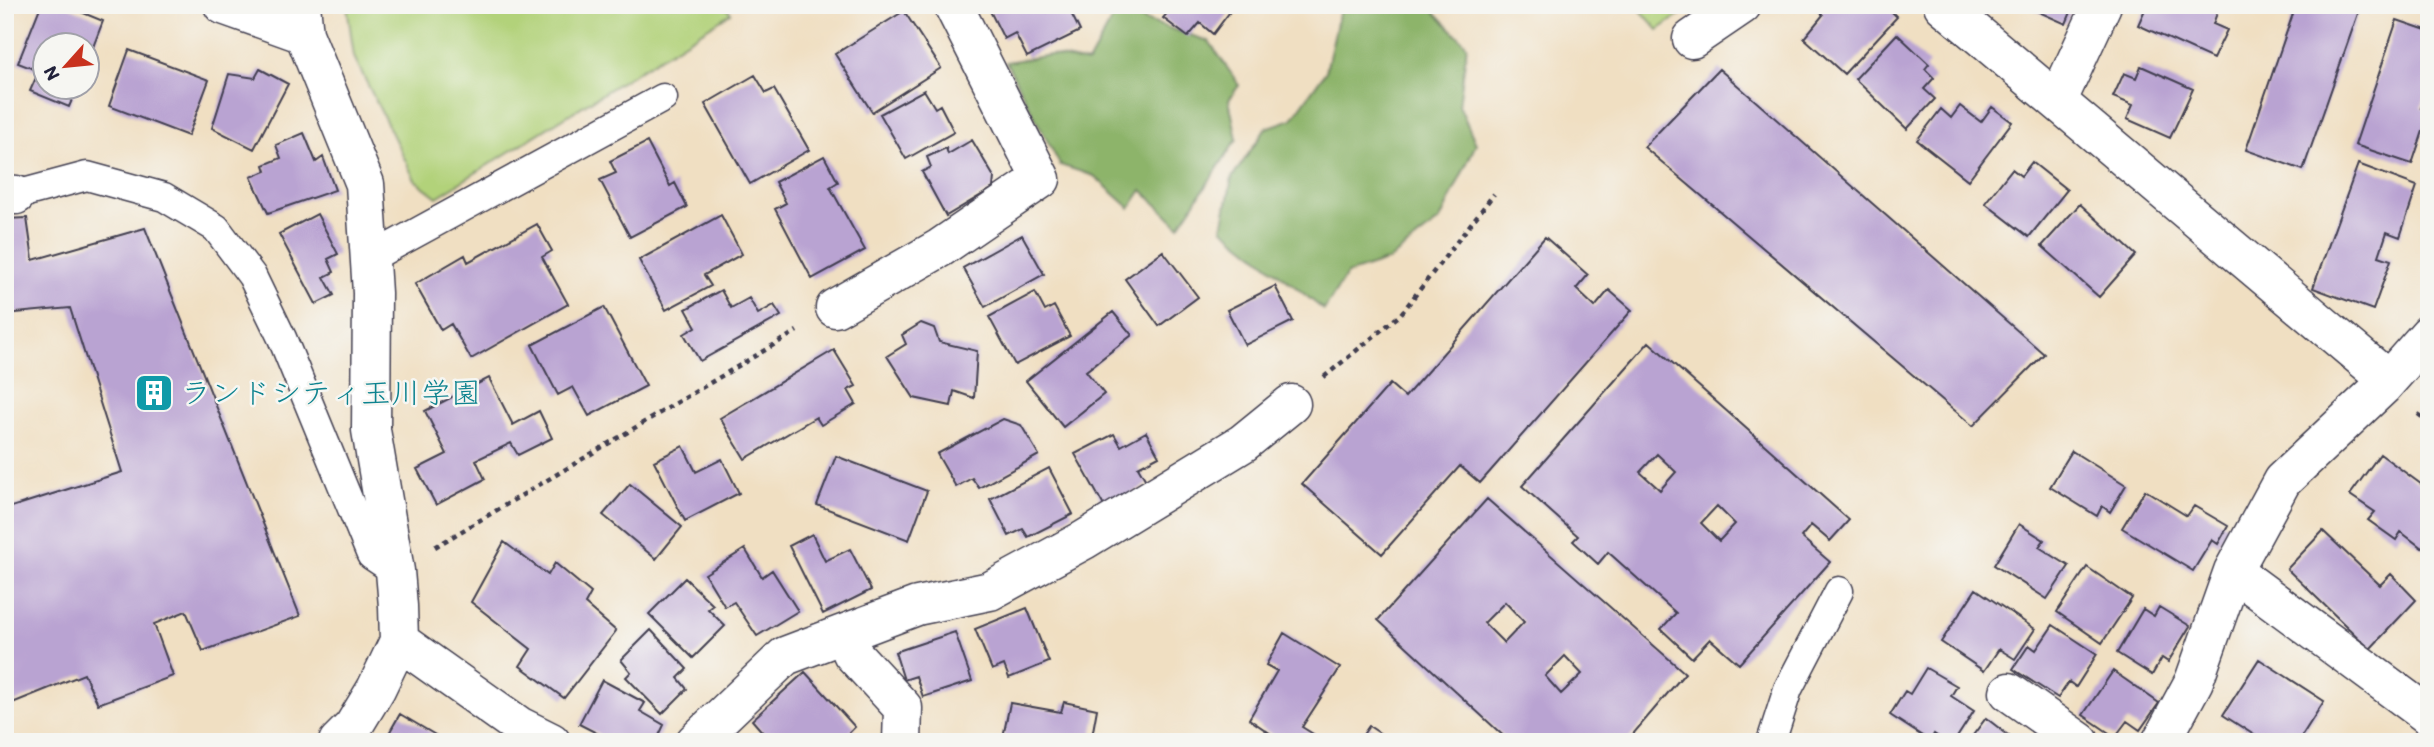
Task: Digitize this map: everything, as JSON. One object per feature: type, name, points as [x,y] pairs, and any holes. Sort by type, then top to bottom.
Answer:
[{"type":"street","points":[[223,5],[302,20],[365,184],[372,293],[371,430],[395,570],[399,641],[359,718],[338,742]]},
{"type":"street","points":[[835,308],[940,248],[1041,179],[953,5]]},
{"type":"street","points":[[1692,39],[1742,5]]},
{"type":"street","points":[[1943,5],[2387,379]]},
{"type":"street","points":[[2058,100],[2102,5]]},
{"type":"street","points":[[2161,742],[2194,681],[2233,571],[2281,481],[2383,386],[2429,334]]},
{"type":"street","points":[[695,742],[785,656],[917,606],[990,591],[1084,540],[1242,443],[1291,404]]},
{"type":"street","points":[[2233,571],[2429,716]]},
{"type":"street","points":[[845,634],[852,653],[903,708],[902,742]]},
{"type":"street","points":[[399,641],[519,726],[551,742]]},
{"type":"street","points":[[2009,692],[2080,742]]},
{"type":"lane","points":[[370,258],[663,98]]},
{"type":"lane","points":[[11,195],[87,176],[164,197],[216,228],[252,276],[282,338],[371,555],[395,570]]},
{"type":"lane","points":[[1771,742],[1788,690],[1839,591]]},
{"type":"path","points":[[1291,404],[1400,314],[1494,194]]},
{"type":"path","points":[[395,570],[835,308]]},
{"type":"green space","points":[[347,5],[724,5],[731,13],[437,197],[415,180],[354,57]]},
{"type":"green space","points":[[1341,5],[1428,5],[1467,45],[1459,105],[1476,144],[1440,220],[1389,260],[1347,274],[1324,310],[1222,228],[1232,178],[1266,128],[1292,119],[1326,71]]},
{"type":"green space","points":[[1636,5],[1694,5],[1658,30]]},
{"type":"green space","points":[[1119,7],[1147,21],[1209,41],[1239,85],[1229,100],[1237,139],[1179,226],[1142,190],[1130,208],[1094,176],[1060,165],[1006,62],[1051,55],[1088,63]]},
{"type":"building","points":[[41,5],[64,5],[103,21],[99,32],[32,32],[32,68],[18,63]]},
{"type":"building","points":[[987,5],[1045,5],[1048,12],[1067,5],[1080,31],[1027,57],[1015,33],[1004,39]]},
{"type":"building","points":[[1174,5],[1235,5],[1213,34],[1200,23],[1188,37],[1163,18]]},
{"type":"building","points":[[1825,5],[1885,5],[1897,17],[1844,74],[1804,38],[1823,15],[1820,12]]},
{"type":"building","points":[[2023,5],[2074,5],[2066,24]]},
{"type":"building","points":[[2147,5],[2172,5],[2179,8],[2180,5],[2199,5],[2217,13],[2213,24],[2227,30],[2213,59],[2138,25]]},
{"type":"building","points":[[2296,5],[2361,5],[2303,170],[2246,150]]},
{"type":"building","points":[[904,11],[941,68],[872,112],[835,54]]},
{"type":"building","points":[[2397,20],[2429,31],[2429,89],[2421,108],[2429,110],[2429,113],[2412,164],[2355,145]]},
{"type":"building","points":[[1897,34],[1929,64],[1925,69],[1934,78],[1924,89],[1935,99],[1907,129],[1855,79]]},
{"type":"building","points":[[129,50],[209,80],[188,136],[109,106]]},
{"type":"building","points":[[2141,66],[2193,89],[2170,138],[2127,119],[2133,105],[2113,97],[2124,73],[2136,78]]},
{"type":"building","points":[[260,69],[288,84],[254,149],[212,128],[229,74],[255,78]]},
{"type":"building","points":[[1719,69],[2044,354],[1973,426],[1644,147]]},
{"type":"building","points":[[755,75],[766,93],[774,89],[809,150],[750,184],[705,104]]},
{"type":"building","points":[[924,90],[935,108],[940,105],[954,132],[906,159],[880,114]]},
{"type":"building","points":[[57,102],[71,102],[69,107]]},
{"type":"building","points":[[1960,106],[1981,122],[1992,107],[2012,122],[1968,180],[1917,140],[1941,109],[1951,118]]},
{"type":"building","points":[[304,133],[316,162],[323,157],[335,190],[268,213],[251,177],[266,171],[264,165],[281,158],[276,145]]},
{"type":"building","points":[[972,140],[994,177],[993,188],[946,216],[922,172],[931,167],[927,157],[946,148],[948,154]]},
{"type":"building","points":[[647,142],[670,186],[675,183],[687,207],[630,237],[600,180],[616,173],[610,161]]},
{"type":"building","points":[[824,156],[838,182],[830,187],[865,250],[812,279],[775,209],[786,203],[775,182]]},
{"type":"building","points":[[2032,162],[2067,190],[2029,237],[1985,203],[2012,169],[2021,176]]},
{"type":"building","points":[[2358,164],[2417,186],[2400,237],[2387,232],[2379,256],[2391,260],[2373,310],[2313,288]]},
{"type":"building","points":[[2080,204],[2136,255],[2099,297],[2042,246]]},
{"type":"building","points":[[317,214],[338,254],[328,259],[334,272],[324,277],[334,295],[316,304],[279,234]]},
{"type":"building","points":[[721,215],[742,254],[704,275],[711,286],[666,310],[639,260]]},
{"type":"building","name":"ランドシティ玉川学園","points":[[27,218],[33,260],[145,228],[300,616],[203,651],[186,611],[154,624],[173,676],[98,704],[84,674],[5,706],[5,509],[122,472],[70,308],[5,314],[5,219]]},
{"type":"building","points":[[537,224],[552,251],[542,257],[568,304],[471,359],[451,324],[441,330],[415,284],[465,255],[468,262]]},
{"type":"building","points":[[1022,235],[1044,274],[985,307],[963,268]]},
{"type":"building","points":[[1545,237],[1588,275],[1576,289],[1595,307],[1609,290],[1632,310],[1480,483],[1460,466],[1382,554],[1302,484],[1390,384],[1405,397]]},
{"type":"building","points":[[1163,251],[1198,297],[1159,326],[1125,279]]},
{"type":"building","points":[[1275,286],[1293,321],[1245,345],[1227,310]]},
{"type":"building","points":[[721,290],[731,308],[749,298],[758,314],[774,305],[781,316],[700,361],[684,334],[696,327],[686,309]]},
{"type":"building","points":[[1035,292],[1045,311],[1054,306],[1070,336],[1015,365],[989,317]]},
{"type":"building","points":[[604,307],[646,386],[589,416],[573,387],[558,395],[532,345]]},
{"type":"building","points":[[1113,312],[1132,335],[1086,371],[1104,394],[1063,427],[1026,381]]},
{"type":"building","points":[[921,323],[934,328],[939,342],[977,351],[974,398],[954,391],[951,406],[914,398],[887,356],[906,344],[902,335]]},
{"type":"building","points":[[1649,342],[1849,520],[1830,541],[1811,525],[1801,537],[1830,562],[1739,664],[1710,639],[1692,658],[1661,629],[1676,613],[1608,552],[1598,564],[1573,541],[1578,536],[1522,486]],"holes":[[[1657,454],[1676,472],[1660,490],[1640,472]],[[1717,506],[1735,524],[1719,541],[1701,523]]]},
{"type":"building","points":[[834,350],[856,386],[848,390],[856,404],[821,425],[816,417],[745,459],[720,418]]},
{"type":"building","points":[[489,378],[513,425],[539,411],[552,438],[518,455],[511,443],[476,460],[485,479],[436,505],[417,469],[447,454],[425,411]]},
{"type":"building","points":[[1003,419],[1021,425],[1039,455],[979,488],[972,478],[956,487],[937,454]]},
{"type":"building","points":[[1146,432],[1159,456],[1138,467],[1148,484],[1105,508],[1075,454],[1114,434],[1121,446]]},
{"type":"building","points":[[683,446],[696,472],[722,459],[739,493],[685,521],[654,461]]},
{"type":"building","points":[[2072,451],[2126,485],[2110,512],[2102,506],[2097,516],[2050,487]]},
{"type":"building","points":[[2380,454],[2429,490],[2429,539],[2422,548],[2401,532],[2396,540],[2368,520],[2375,512],[2350,495]]},
{"type":"building","points":[[836,456],[927,491],[909,540],[817,505]]},
{"type":"building","points":[[1049,468],[1073,514],[1028,537],[1023,529],[1009,536],[990,499]]},
{"type":"building","points":[[630,484],[682,527],[656,559],[603,515]]},
{"type":"building","points":[[2145,490],[2187,516],[2194,506],[2228,526],[2218,544],[2212,540],[2193,571],[2122,528]]},
{"type":"building","points":[[1487,499],[1685,673],[1628,740],[1510,742],[1378,620]],"holes":[[[1505,602],[1524,622],[1504,643],[1484,623]],[[1565,656],[1582,674],[1561,694],[1545,676]]]},
{"type":"building","points":[[2019,524],[2044,540],[2039,547],[2069,566],[2047,599],[1994,565]]},
{"type":"building","points":[[2323,531],[2380,585],[2391,574],[2416,600],[2370,649],[2287,569]]},
{"type":"building","points":[[812,534],[825,561],[850,549],[871,590],[823,614],[789,546]]},
{"type":"building","points":[[504,542],[548,575],[555,563],[591,593],[585,604],[616,631],[564,698],[520,666],[531,649],[471,602]]},
{"type":"building","points":[[745,549],[762,577],[772,570],[798,611],[757,636],[734,602],[725,607],[705,574]]},
{"type":"building","points":[[2087,567],[2132,598],[2102,643],[2057,612]]},
{"type":"building","points":[[685,578],[713,605],[708,609],[725,626],[693,658],[649,614]]},
{"type":"building","points":[[1976,589],[2035,629],[2015,659],[1999,649],[1984,671],[1941,642]]},
{"type":"building","points":[[2159,607],[2190,626],[2168,662],[2162,658],[2152,675],[2117,653],[2143,609],[2154,616]]},
{"type":"building","points":[[1027,608],[1049,662],[1009,678],[1004,665],[992,670],[975,629]]},
{"type":"building","points":[[2053,625],[2097,654],[2076,687],[2069,682],[2058,698],[2013,669],[2029,645],[2036,650]]},
{"type":"building","points":[[651,630],[687,669],[678,678],[687,689],[662,714],[626,677],[631,672],[621,660]]},
{"type":"building","points":[[955,632],[972,681],[923,697],[916,676],[904,680],[895,652]]},
{"type":"building","points":[[1284,633],[1340,668],[1302,727],[1326,742],[1283,742],[1249,719],[1277,671],[1266,665]]},
{"type":"building","points":[[2259,659],[2324,701],[2298,742],[2265,742],[2223,715]]},
{"type":"building","points":[[1926,668],[1957,686],[1951,696],[1974,711],[1954,742],[1946,742],[1934,734],[1930,741],[1890,715],[1905,691],[1910,694]]},
{"type":"building","points":[[2113,671],[2159,703],[2140,730],[2127,721],[2115,737],[2083,715]]},
{"type":"building","points":[[805,672],[855,727],[840,742],[771,742],[752,720]]},
{"type":"building","points":[[602,680],[645,703],[640,711],[664,725],[656,742],[614,742],[579,724]]},
{"type":"building","points":[[1064,702],[1097,709],[1091,742],[1002,742],[1010,703],[1061,712]]},
{"type":"building","points":[[400,714],[447,742],[384,742]]},
{"type":"building","points":[[1986,718],[2017,742],[1968,742]]},
{"type":"building","points":[[1369,726],[1393,742],[1358,742]]},
{"type":"place","name":"ランドシティ玉川学園","points":[[154,393]]}]
